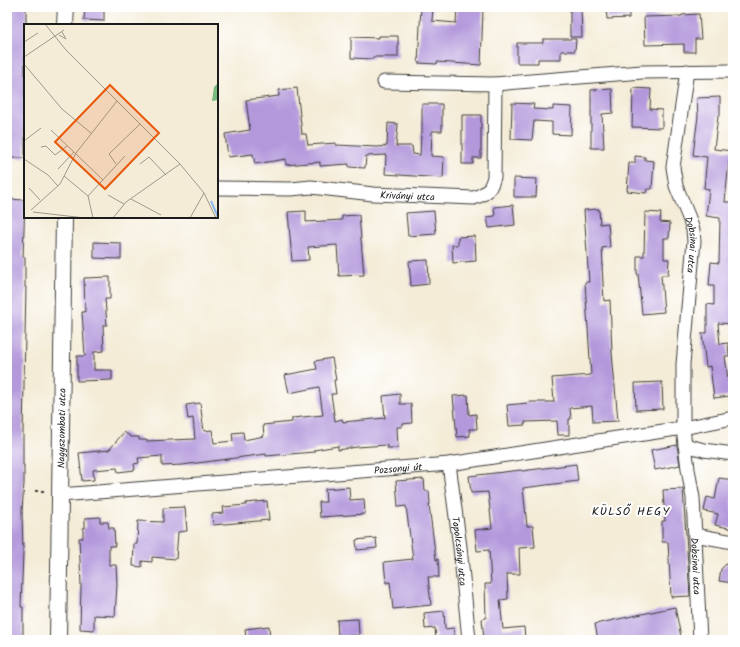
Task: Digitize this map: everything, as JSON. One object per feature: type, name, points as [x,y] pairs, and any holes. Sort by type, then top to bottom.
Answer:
[{"type":"street","points":[[65,24],[66,7]]},
{"type":"street","name":"Dobsinai utca","points":[[687,71],[673,167],[676,186],[693,230],[694,241],[683,364],[683,428],[693,498],[700,640]]},
{"type":"street","points":[[384,82],[495,84],[642,72],[733,71]]},
{"type":"street","name":"Kriványi utca","points":[[218,188],[291,189],[312,187],[373,194],[474,198],[484,194],[490,188],[494,177],[495,84]]},
{"type":"street","name":"Nagyszombati utca","points":[[58,640],[64,218]]},
{"type":"street","name":"Pozsonyi út","points":[[60,495],[449,464],[683,428],[733,418]]},
{"type":"street","points":[[685,445],[704,450],[733,454]]},
{"type":"street","name":"Tapolcsányi utca","points":[[449,464],[460,547],[469,640]]},
{"type":"street","points":[[695,535],[733,542]]},
{"type":"building","points":[[7,7],[26,7],[26,24],[24,24],[24,158],[7,158],[7,97],[9,97],[10,54],[7,54]]},
{"type":"building","points":[[85,7],[104,7],[104,21],[84,20]]},
{"type":"building","points":[[421,7],[433,7],[432,21],[456,23],[457,7],[474,7],[474,9],[483,9],[481,65],[437,62],[437,64],[418,63]]},
{"type":"building","points":[[570,7],[581,7],[582,37],[570,37]]},
{"type":"building","points":[[606,7],[629,7],[629,18],[607,19]]},
{"type":"building","points":[[699,14],[701,39],[695,39],[695,52],[684,52],[684,44],[645,45],[644,17]]},
{"type":"building","points":[[379,36],[398,36],[398,57],[373,57],[373,59],[351,58],[351,37],[379,38]]},
{"type":"building","points":[[543,39],[576,39],[575,51],[561,51],[561,59],[538,59],[538,63],[517,63],[517,43],[543,43]]},
{"type":"building","points":[[297,88],[302,134],[306,134],[308,145],[336,143],[336,145],[387,146],[388,123],[398,124],[396,146],[412,146],[413,154],[420,155],[422,104],[442,104],[442,131],[432,131],[431,156],[444,157],[443,178],[385,174],[386,155],[366,156],[365,168],[349,167],[349,164],[320,166],[320,162],[286,165],[286,159],[255,164],[253,154],[228,157],[225,134],[250,130],[246,100],[279,96],[279,90]]},
{"type":"building","points":[[633,88],[651,89],[650,109],[662,110],[662,128],[632,127]]},
{"type":"building","points":[[612,89],[613,113],[602,114],[604,148],[591,148],[591,90]]},
{"type":"building","points":[[720,97],[720,116],[718,116],[714,149],[733,151],[733,162],[729,161],[725,202],[733,202],[733,324],[718,323],[720,344],[728,343],[729,356],[725,356],[730,396],[714,398],[710,366],[706,367],[702,333],[707,333],[707,304],[714,305],[714,286],[709,286],[711,262],[719,263],[720,218],[706,216],[709,189],[704,188],[707,157],[693,155],[698,116],[697,98]]},
{"type":"building","points":[[512,103],[534,104],[533,109],[553,110],[553,106],[572,107],[571,135],[552,134],[552,122],[534,121],[532,140],[511,139]]},
{"type":"building","points":[[462,115],[481,115],[481,158],[473,158],[473,164],[462,164]]},
{"type":"building","points":[[635,156],[645,157],[645,160],[654,161],[652,189],[647,189],[646,193],[627,191],[629,163],[635,163]]},
{"type":"building","points":[[514,178],[537,179],[536,197],[514,197]]},
{"type":"building","points":[[7,199],[24,200],[23,257],[25,257],[26,287],[21,607],[23,607],[23,640],[7,640]]},
{"type":"building","points":[[513,205],[515,225],[489,228],[487,217],[495,216],[494,207]]},
{"type":"building","points":[[599,209],[600,224],[608,223],[610,247],[602,248],[602,265],[604,301],[610,300],[612,353],[618,421],[593,422],[592,406],[570,408],[571,419],[569,419],[569,435],[558,435],[557,421],[525,422],[525,425],[509,426],[507,405],[528,402],[554,402],[552,378],[591,375],[585,282],[589,282],[584,210]]},
{"type":"building","points":[[306,211],[306,222],[342,220],[342,216],[359,215],[364,275],[339,276],[337,245],[308,247],[309,260],[292,261],[288,212]]},
{"type":"building","points":[[434,211],[436,234],[408,236],[406,213]]},
{"type":"building","points":[[645,212],[661,213],[660,222],[670,223],[669,238],[664,238],[664,259],[669,259],[668,275],[661,275],[664,312],[642,314],[637,274],[637,256],[644,256]]},
{"type":"building","points":[[475,236],[476,261],[453,263],[452,245],[458,245],[458,237]]},
{"type":"building","points":[[94,242],[121,243],[121,259],[94,258]]},
{"type":"building","points":[[428,260],[429,284],[411,286],[409,261]]},
{"type":"building","points":[[110,277],[110,299],[105,299],[107,325],[103,325],[104,351],[94,352],[94,370],[112,370],[112,380],[77,381],[77,356],[85,356],[82,312],[85,312],[84,278]]},
{"type":"building","points":[[332,358],[336,380],[334,380],[336,394],[331,394],[335,421],[342,419],[343,422],[385,418],[383,396],[400,394],[400,404],[411,404],[412,423],[402,424],[402,427],[397,427],[398,448],[387,448],[387,445],[338,450],[338,446],[314,450],[314,452],[266,456],[266,454],[182,465],[162,466],[162,456],[138,458],[139,463],[134,464],[135,470],[118,472],[117,468],[93,470],[94,480],[82,481],[79,453],[109,450],[124,432],[131,437],[139,437],[139,440],[146,441],[195,439],[193,418],[188,419],[186,405],[200,403],[204,431],[212,430],[214,443],[233,441],[232,433],[243,432],[244,440],[264,436],[263,425],[292,422],[292,418],[323,415],[319,387],[289,393],[285,375],[317,369],[315,361]]},
{"type":"building","points":[[662,382],[663,409],[636,410],[635,383]]},
{"type":"building","points":[[468,395],[469,415],[476,414],[477,429],[469,429],[470,436],[457,437],[453,396]]},
{"type":"building","points":[[677,445],[680,465],[655,470],[651,450]]},
{"type":"building","points":[[576,464],[578,481],[523,488],[527,526],[533,526],[535,547],[519,548],[520,574],[507,574],[508,599],[500,600],[503,629],[524,627],[525,639],[484,640],[482,619],[486,618],[485,584],[491,584],[489,550],[477,551],[475,530],[492,528],[488,492],[471,493],[469,476]]},
{"type":"building","points":[[719,478],[733,480],[733,529],[715,525],[718,514],[704,511],[707,497],[715,499]]},
{"type":"building","points":[[424,479],[425,491],[429,491],[429,505],[436,560],[438,559],[439,577],[428,577],[431,605],[393,609],[390,582],[386,583],[384,562],[413,559],[406,506],[398,507],[396,481]]},
{"type":"building","points":[[349,487],[350,500],[364,499],[365,514],[320,517],[319,502],[326,502],[325,489]]},
{"type":"building","points":[[683,489],[690,596],[671,597],[668,542],[662,542],[662,521],[665,521],[663,490]]},
{"type":"building","points":[[267,501],[269,520],[213,525],[212,514],[224,513],[223,507]]},
{"type":"building","points":[[185,507],[187,531],[178,532],[176,559],[152,557],[152,562],[142,561],[142,567],[133,566],[134,544],[137,544],[138,521],[163,522],[163,508]]},
{"type":"building","points":[[100,517],[100,522],[108,522],[109,528],[114,528],[115,546],[109,546],[109,565],[116,565],[117,584],[115,616],[94,615],[94,630],[80,629],[81,585],[79,538],[83,538],[85,518]]},
{"type":"building","points":[[376,538],[377,548],[357,550],[356,540]]},
{"type":"building","points":[[733,557],[733,583],[719,581],[721,569]]},
{"type":"building","points":[[675,607],[681,637],[669,640],[598,640],[595,624]]},
{"type":"building","points":[[444,611],[445,629],[454,628],[455,638],[436,640],[435,628],[425,629],[424,613]]},
{"type":"building","points":[[358,619],[359,635],[338,637],[337,620]]},
{"type":"building","points":[[269,626],[270,640],[246,640],[245,629]]},
{"type":"district","name":"KÜLSŐ HEGY","points":[[631,511]]}]
